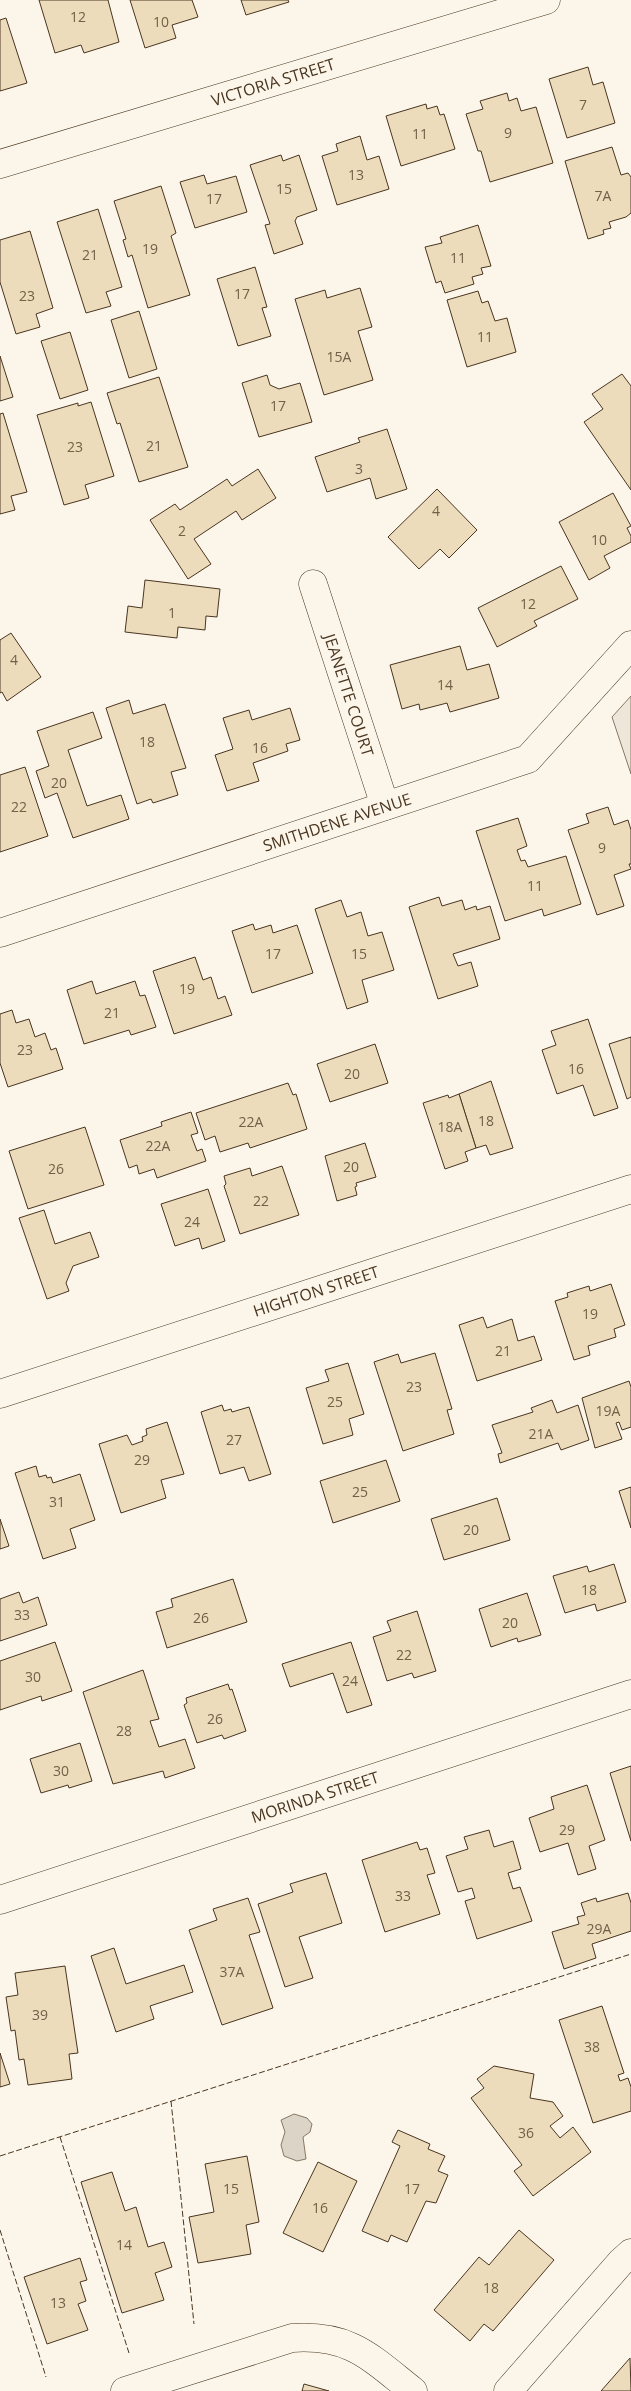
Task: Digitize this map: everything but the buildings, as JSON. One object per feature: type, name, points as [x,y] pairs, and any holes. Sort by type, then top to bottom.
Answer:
[{"type":"street","name":"VICTORIA STREET","points":[[0,164],[546,0]]},
{"type":"street","name":"JEANETTE COURT","points":[[313,584],[385,806]]},
{"type":"street","name":"SMITHDENE AVENUE","points":[[0,933],[528,759],[631,645]]},
{"type":"street","name":"HIGHTON STREET","points":[[0,1394],[631,1188]]},
{"type":"street","name":"MORINDA STREET","points":[[0,1900],[631,1694]]},
{"type":"street","points":[[508,2391],[631,2253]]},
{"type":"street","points":[[125,2391],[292,2338],[313,2337],[339,2341],[362,2350],[412,2391]]},
{"type":"shaded area","points":[[631,696],[631,774],[612,717]]},
{"type":"shaded area","points":[[294,2114],[307,2118],[312,2124],[310,2132],[303,2137],[306,2159],[297,2161],[284,2156],[281,2145],[285,2132],[281,2120]]},
{"type":"fence","points":[[0,2156],[631,1954]]},
{"type":"fence","points":[[171,2101],[194,2324]]},
{"type":"fence","points":[[60,2137],[129,2353]]},
{"type":"fence","points":[[0,2230],[46,2377]]}]
